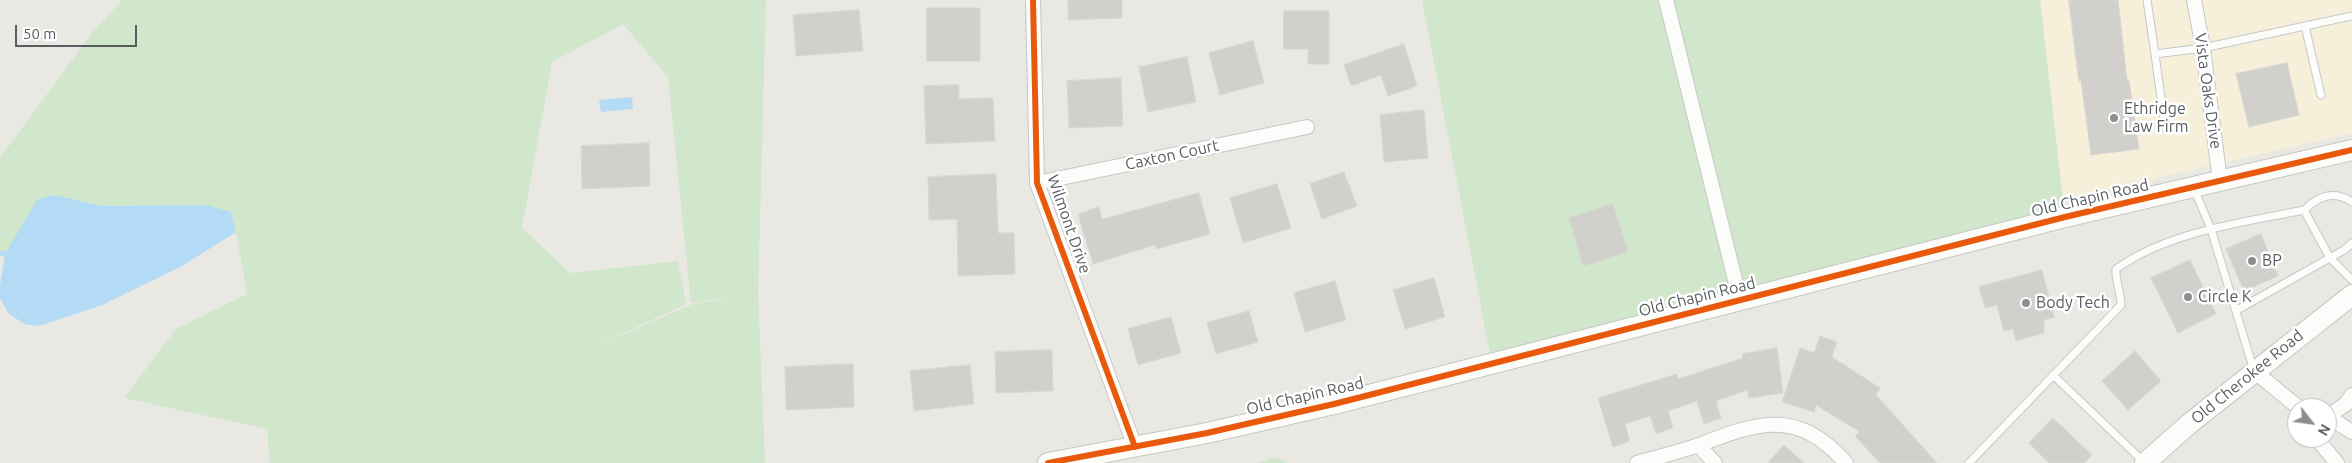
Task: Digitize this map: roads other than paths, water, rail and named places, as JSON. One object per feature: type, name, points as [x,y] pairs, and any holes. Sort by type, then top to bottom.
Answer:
[{"type":"street","name":"Wilmont Drive","points":[[1033,0],[1037,183],[1135,447]]},
{"type":"street","points":[[1666,0],[1740,300]]},
{"type":"street","name":"Vista Oaks Drive","points":[[2194,0],[2203,48],[2220,181]]},
{"type":"street","name":"Caxton Court","points":[[1037,183],[1306,127]]},
{"type":"street","name":"Old Chapin Road","points":[[1048,463],[1135,447],[1334,404],[2065,217],[2352,150]]},
{"type":"street","name":"Old Cherokee Road","points":[[2145,463],[2254,371],[2352,295]]},
{"type":"street","points":[[2254,371],[2288,398]]},
{"type":"street","points":[[2337,410],[2346,404],[2352,396]]},
{"type":"street","points":[[2337,422],[2352,432]]},
{"type":"street","points":[[1636,463],[1698,445],[1730,432],[1759,426],[1789,426],[1817,436],[1830,444],[1846,463]]},
{"type":"street","points":[[1698,445],[1715,463]]},
{"type":"street","points":[[2324,448],[2336,463]]},
{"type":"lane","points":[[2147,0],[2165,127]]},
{"type":"lane","points":[[2155,54],[2203,48],[2352,16]]},
{"type":"lane","points":[[2306,26],[2321,95]]},
{"type":"lane","points":[[2194,187],[2211,230],[2237,310],[2254,371]]},
{"type":"lane","points":[[1969,463],[2121,305],[2121,292],[2115,280],[2116,269],[2128,261],[2169,242],[2211,230],[2304,210],[2324,195],[2344,197],[2352,202]]},
{"type":"lane","points":[[2304,210],[2330,258],[2352,280]]},
{"type":"lane","points":[[2237,310],[2330,258],[2352,243]]},
{"type":"lane","points":[[2053,375],[2145,463]]},
{"type":"water","points":[[632,97],[633,109],[601,112],[599,100]]},
{"type":"water","points":[[53,195],[102,206],[207,205],[231,212],[236,232],[182,266],[100,306],[39,326],[24,324],[8,313],[0,298],[5,254],[37,200]]},
{"type":"waterway","points":[[0,253],[5,254]]},
{"type":"place","name":"Ethridge Law Firm","points":[[2114,118]]},
{"type":"place","name":"BP","points":[[2252,261]]},
{"type":"place","name":"Circle K","points":[[2188,297]]},
{"type":"place","name":"Body Tech","points":[[2026,303]]}]
